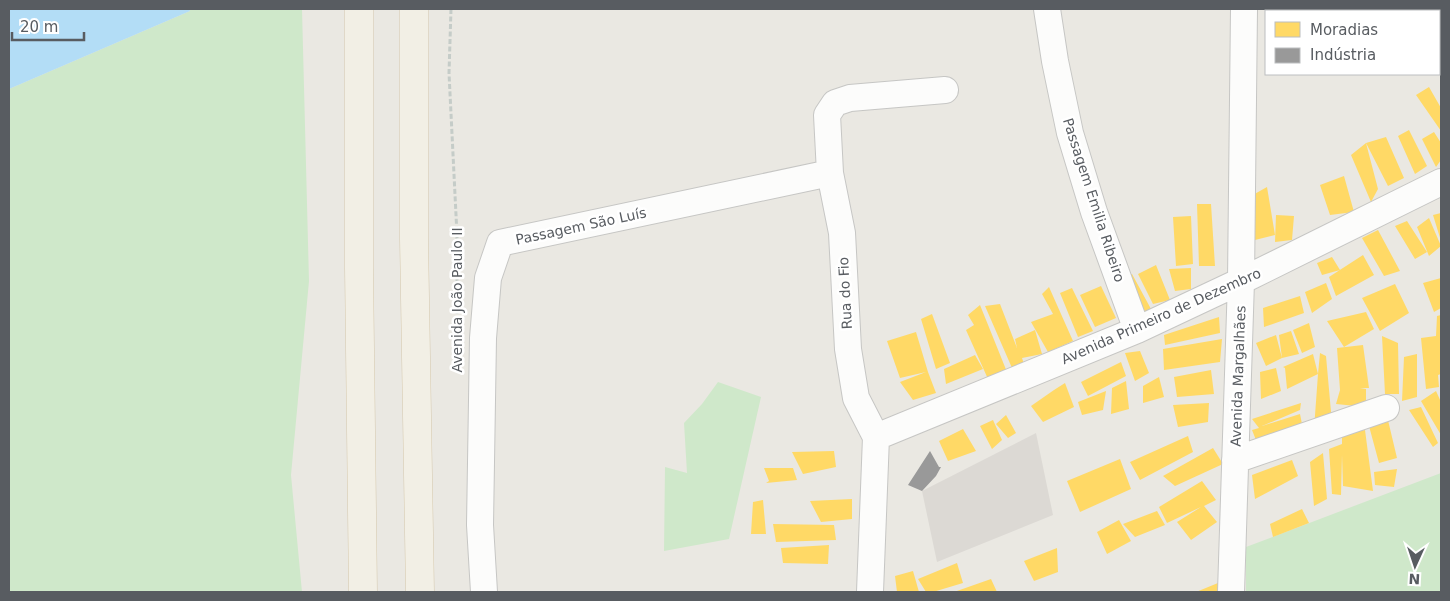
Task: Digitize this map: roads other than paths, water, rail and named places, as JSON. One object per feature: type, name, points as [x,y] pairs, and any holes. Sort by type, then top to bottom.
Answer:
[{"type":"main road","points":[[359,9],[359,268],[364,592]]},
{"type":"main road","points":[[414,9],[414,239],[420,592]]},
{"type":"street","name":"Passagem Emilia Ribeiro","points":[[1047,9],[1055,61],[1070,133],[1094,212],[1137,330]]},
{"type":"street","name":"Avenida Margalhães","points":[[1231,592],[1241,281],[1244,9]]},
{"type":"street","name":"Rua do Fio","points":[[870,592],[876,437],[856,398],[848,349],[842,233],[830,173],[827,115],[835,103],[850,98],[945,90]]},
{"type":"street","name":"Passagem São Luís","points":[[484,592],[480,525],[483,338],[488,278],[500,243],[830,173]]},
{"type":"street","name":"Avenida Primeiro de Dezembro","points":[[876,437],[1137,330],[1441,182]]},
{"type":"street","points":[[1235,460],[1386,408]]},
{"type":"water","points":[[9,9],[189,9],[190,11],[9,89]]}]
